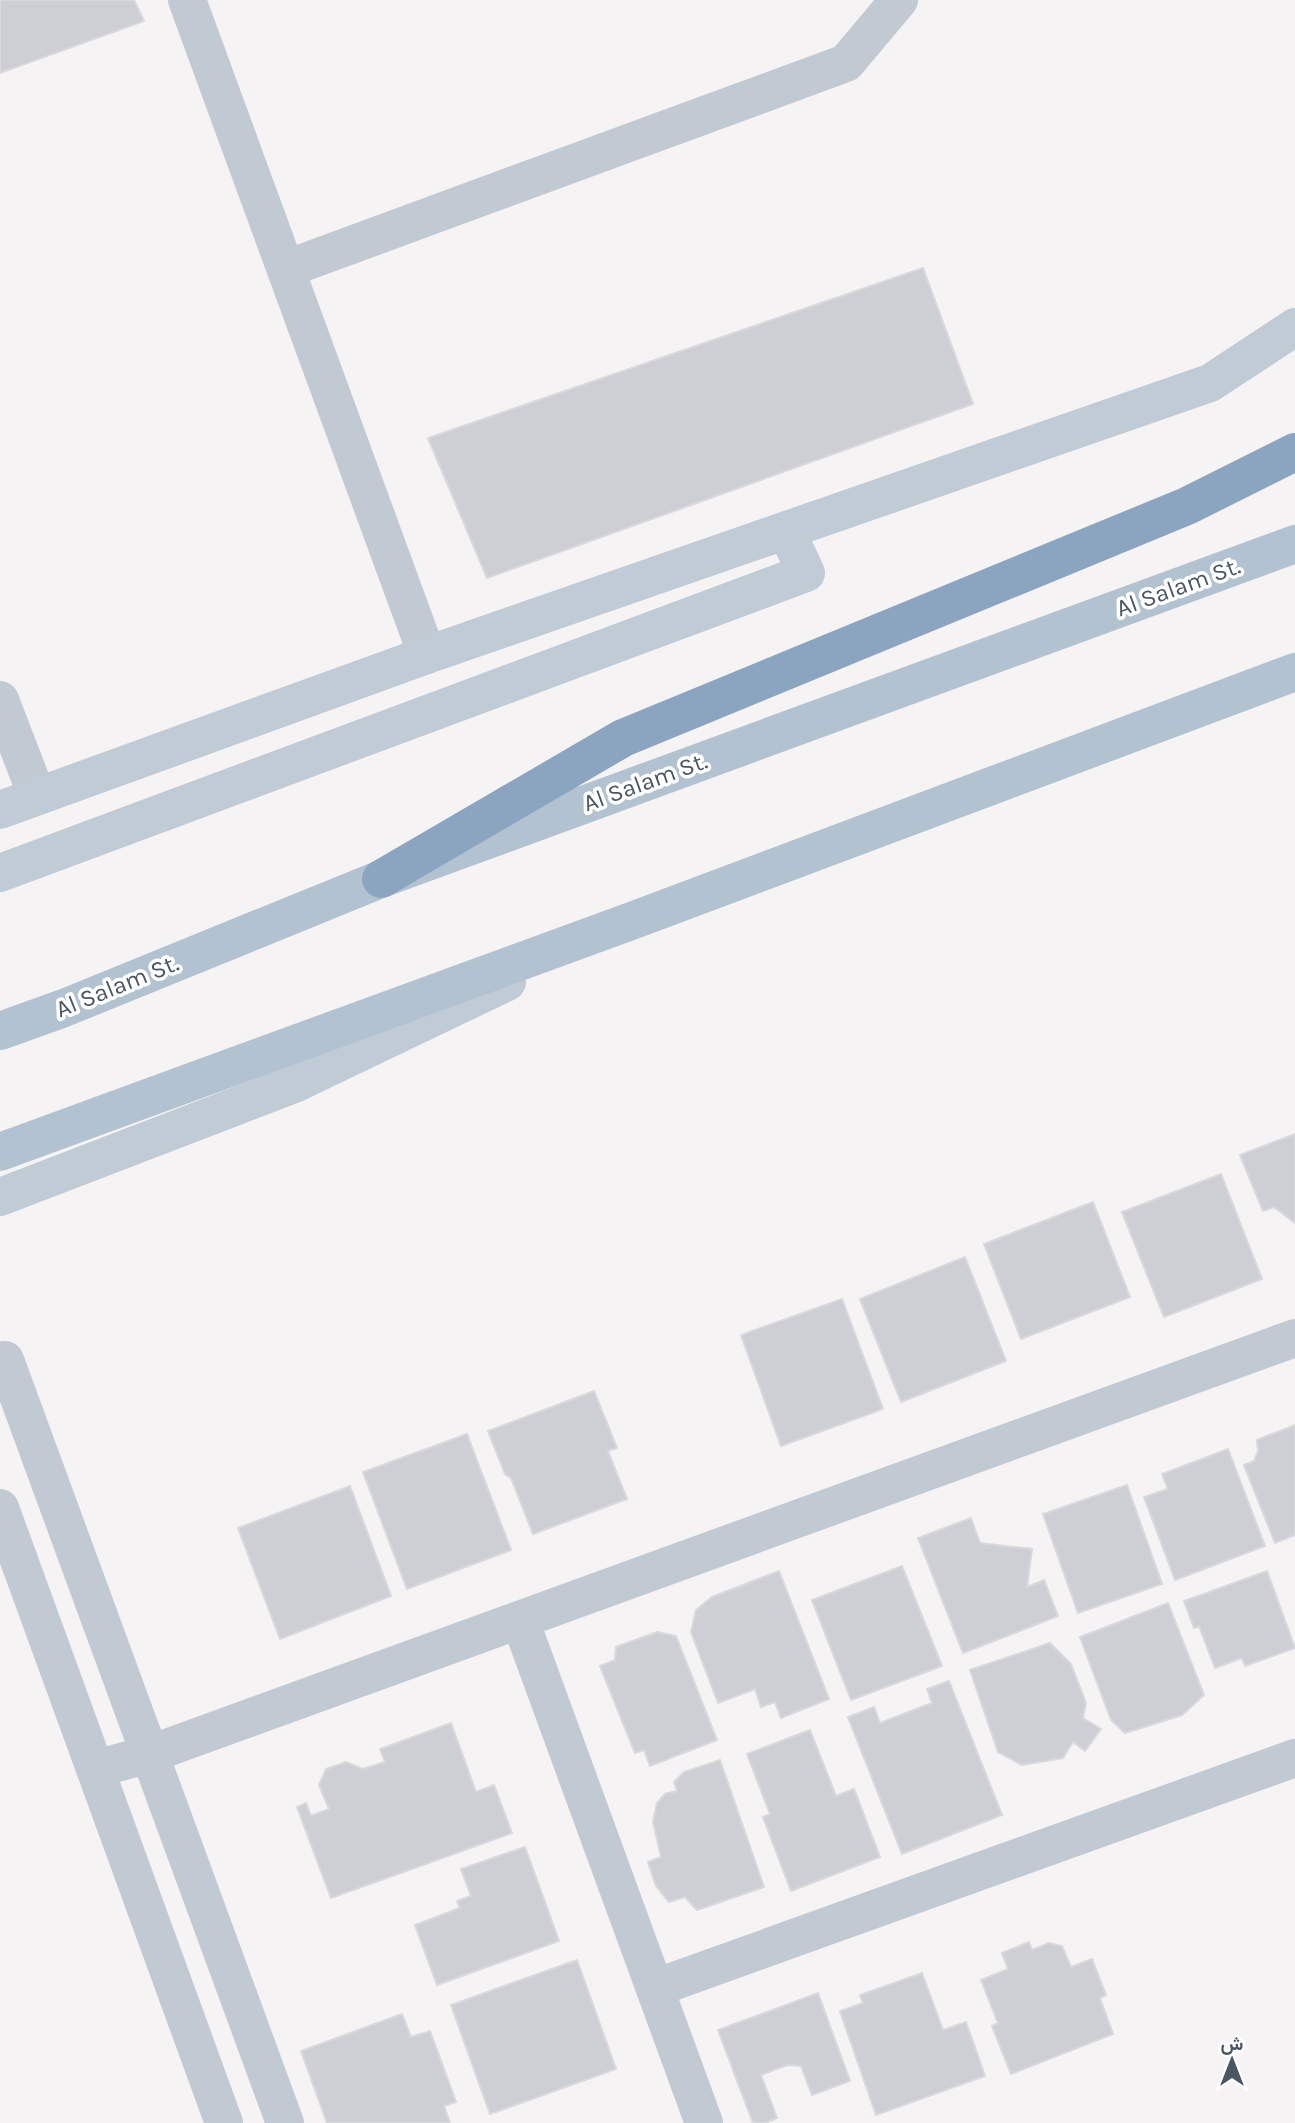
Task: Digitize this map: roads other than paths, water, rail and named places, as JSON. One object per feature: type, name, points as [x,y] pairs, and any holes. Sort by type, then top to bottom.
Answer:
[{"type":"highway","points":[[381,879],[623,738],[1187,506],[1295,452]]},
{"type":"main road","points":[[0,810],[427,655],[1210,383],[1295,327]]},
{"type":"main road","points":[[0,873],[806,573],[786,530]]},
{"type":"main road","name":"Al Salam St.","points":[[0,1031],[64,1008],[381,879],[1295,544]]},
{"type":"main road","points":[[0,1152],[634,920],[1295,672]]},
{"type":"main road","points":[[0,1197],[294,1084],[634,920]]},
{"type":"main road","points":[[0,1021],[64,1008]]},
{"type":"street","points":[[187,0],[427,655]]},
{"type":"street","points":[[286,269],[846,63],[900,0]]},
{"type":"street","points":[[0,700],[37,796]]},
{"type":"street","points":[[95,1769],[150,1754],[1295,1338]]},
{"type":"street","points":[[0,1361],[5,1360],[285,2123]]},
{"type":"street","points":[[0,1508],[225,2123]]},
{"type":"street","points":[[520,1620],[704,2123]]},
{"type":"street","points":[[655,1988],[1295,1758]]}]
